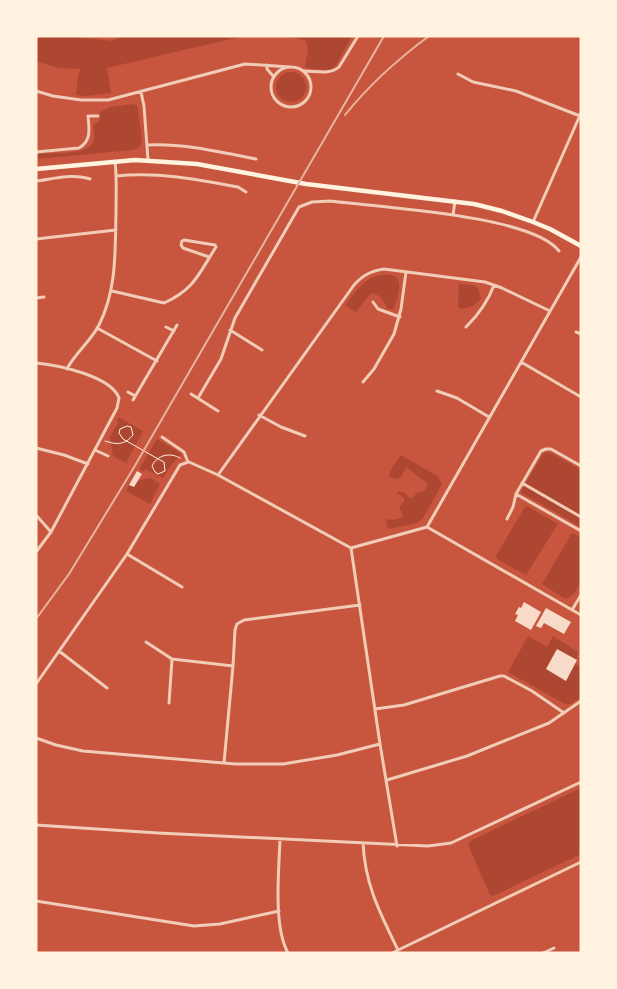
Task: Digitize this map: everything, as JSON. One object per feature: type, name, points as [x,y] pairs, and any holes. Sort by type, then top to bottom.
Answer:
[{"type":"main road","points":[[36,169],[115,161],[148,160],[197,164],[324,187],[474,204],[502,211],[550,229],[581,246]]},
{"type":"street","points":[[36,91],[53,96],[93,101],[111,100],[245,64],[290,67],[303,71],[330,72],[339,67],[358,36]]},
{"type":"street","points":[[267,66],[267,69],[274,77]]},
{"type":"street","points":[[290,67],[278,72],[274,77],[272,89],[274,95],[283,104],[295,106],[306,100],[311,88],[308,76],[303,71]]},
{"type":"street","points":[[458,74],[473,82],[516,91],[580,115],[532,222]]},
{"type":"street","points":[[141,92],[144,106],[148,160]]},
{"type":"street","points":[[36,152],[79,148],[90,137],[88,116],[98,116]]},
{"type":"street","points":[[146,145],[169,144],[256,159]]},
{"type":"street","points":[[67,369],[97,328],[112,291],[116,230],[115,161]]},
{"type":"street","points":[[116,176],[136,174],[175,176],[238,187],[246,192]]},
{"type":"street","points":[[36,181],[73,177],[90,179]]},
{"type":"street","points":[[198,398],[221,359],[235,318],[299,207],[312,202],[330,201],[499,222],[551,243],[559,251]]},
{"type":"street","points":[[454,215],[455,201]]},
{"type":"street","points":[[36,239],[116,230]]},
{"type":"street","points":[[112,291],[164,303],[178,296],[194,284],[216,247],[215,245],[200,241],[182,241],[181,245],[183,248],[209,257]]},
{"type":"street","points":[[36,684],[128,554],[180,465],[188,462],[218,475],[352,548],[427,527],[581,257]]},
{"type":"street","points":[[218,475],[259,415],[363,275],[374,270],[384,269],[461,278],[494,285],[550,311]]},
{"type":"street","points":[[363,382],[374,369],[394,334],[400,317],[406,272]]},
{"type":"street","points":[[466,327],[481,312],[494,285]]},
{"type":"street","points":[[36,298],[44,297]]},
{"type":"street","points":[[372,302],[378,309],[400,317]]},
{"type":"street","points":[[128,392],[134,398],[177,325]]},
{"type":"street","points":[[166,327],[174,331]]},
{"type":"street","points":[[97,328],[157,361]]},
{"type":"street","points":[[230,330],[262,350]]},
{"type":"street","points":[[576,332],[581,334]]},
{"type":"street","points":[[521,362],[581,397]]},
{"type":"street","points":[[36,363],[67,369],[100,382],[118,393],[119,403],[51,532],[36,552]]},
{"type":"street","points":[[437,391],[457,398],[489,416]]},
{"type":"street","points":[[191,394],[218,411]]},
{"type":"street","points":[[259,415],[281,427],[306,436]]},
{"type":"street","points":[[162,437],[179,448],[186,456],[188,462]]},
{"type":"street","points":[[36,448],[64,455],[88,464]]},
{"type":"street","points":[[506,519],[513,507],[516,494],[538,455],[546,449],[555,451],[581,466]]},
{"type":"street","points":[[95,450],[108,456]]},
{"type":"street","points":[[522,483],[581,517]]},
{"type":"street","points":[[516,494],[581,531]]},
{"type":"street","points":[[36,515],[51,532]]},
{"type":"street","points":[[427,527],[581,615]]},
{"type":"street","points":[[352,548],[380,744],[398,846]]},
{"type":"street","points":[[128,554],[182,587]]},
{"type":"street","points":[[572,610],[581,595]]},
{"type":"street","points":[[224,763],[233,666],[234,630],[240,622],[360,605]]},
{"type":"street","points":[[146,642],[172,658],[233,666]]},
{"type":"street","points":[[59,651],[107,688]]},
{"type":"street","points":[[169,703],[172,658]]},
{"type":"street","points":[[375,709],[404,705],[504,676],[532,691],[564,713]]},
{"type":"street","points":[[387,780],[467,756],[549,723],[581,701]]},
{"type":"street","points":[[36,738],[62,747],[83,751],[224,763],[283,764],[337,755],[380,744]]},
{"type":"street","points":[[36,825],[398,846],[428,846],[451,843],[581,782]]},
{"type":"street","points":[[280,839],[279,911],[284,946],[288,953]]},
{"type":"street","points":[[363,843],[364,867],[369,885],[398,950]]},
{"type":"street","points":[[392,953],[581,862]]},
{"type":"street","points":[[36,901],[194,926],[220,924],[279,911]]},
{"type":"street","points":[[543,953],[554,948]]},
{"type":"path","points":[[100,440],[118,444],[126,442],[130,439],[133,435],[133,430],[127,426],[120,429],[120,436],[123,438],[130,443],[138,447],[153,456],[160,460],[164,462],[165,470],[158,474],[153,469],[153,464],[157,459],[160,457],[173,455],[180,458],[186,456]]},
{"type":"shaded area","points":[[36,36],[69,36],[112,41],[122,36],[244,36],[107,68],[111,93],[86,96],[76,95],[78,76],[81,69],[58,68],[36,61]]},
{"type":"shaded area","points":[[288,36],[352,36],[336,65],[329,70],[305,68],[308,49],[306,41]]},
{"type":"shaded area","points":[[291,72],[302,76],[306,87],[302,98],[291,102],[280,98],[276,87],[280,76]]},
{"type":"shaded area","points":[[133,104],[138,109],[142,140],[140,147],[133,150],[36,159],[36,154],[73,152],[87,148],[94,141],[93,126],[100,120],[100,112],[110,107]]},
{"type":"shaded area","points":[[380,275],[392,275],[398,280],[399,293],[393,309],[387,309],[382,298],[371,293],[356,312],[345,305],[364,283]]},
{"type":"shaded area","points":[[459,284],[474,285],[478,288],[481,299],[473,306],[461,309],[458,307]]},
{"type":"shaded area","points":[[118,417],[143,431],[126,463],[113,456],[110,437],[118,423]]},
{"type":"shaded area","points":[[157,439],[182,454],[172,464],[163,478],[145,469],[144,472],[139,469]]},
{"type":"shaded area","points":[[546,452],[581,470],[581,527],[521,491]]},
{"type":"shaded area","points":[[401,455],[437,476],[442,484],[423,518],[417,523],[389,529],[386,522],[388,519],[402,518],[403,515],[399,508],[404,498],[397,493],[399,491],[405,493],[411,499],[417,493],[425,491],[428,484],[406,467],[401,477],[397,479],[389,477],[390,471]]},
{"type":"shaded area","points":[[150,478],[160,484],[150,504],[126,491],[129,485],[134,487],[138,481]]},
{"type":"shaded area","points":[[527,506],[558,524],[526,575],[498,560],[496,556]]},
{"type":"shaded area","points":[[572,533],[581,537],[582,573],[577,589],[565,599],[542,584]]},
{"type":"shaded area","points":[[528,636],[547,647],[553,636],[578,652],[575,664],[581,667],[581,697],[570,704],[565,704],[508,672]]},
{"type":"shaded area","points":[[581,788],[581,854],[493,896],[490,895],[468,845],[470,841]]},
{"type":"building","points":[[137,471],[142,474],[134,487],[129,485]]},
{"type":"building","points":[[524,602],[541,612],[531,630],[515,621],[518,615],[515,614]]},
{"type":"building","points":[[546,608],[571,622],[564,634],[544,623],[541,628],[536,626]]},
{"type":"building","points":[[557,649],[577,660],[566,681],[546,669]]},
{"type":"railway","points":[[36,619],[69,574],[133,469],[384,36]]},
{"type":"railway","points":[[345,115],[384,73],[429,36]]}]
